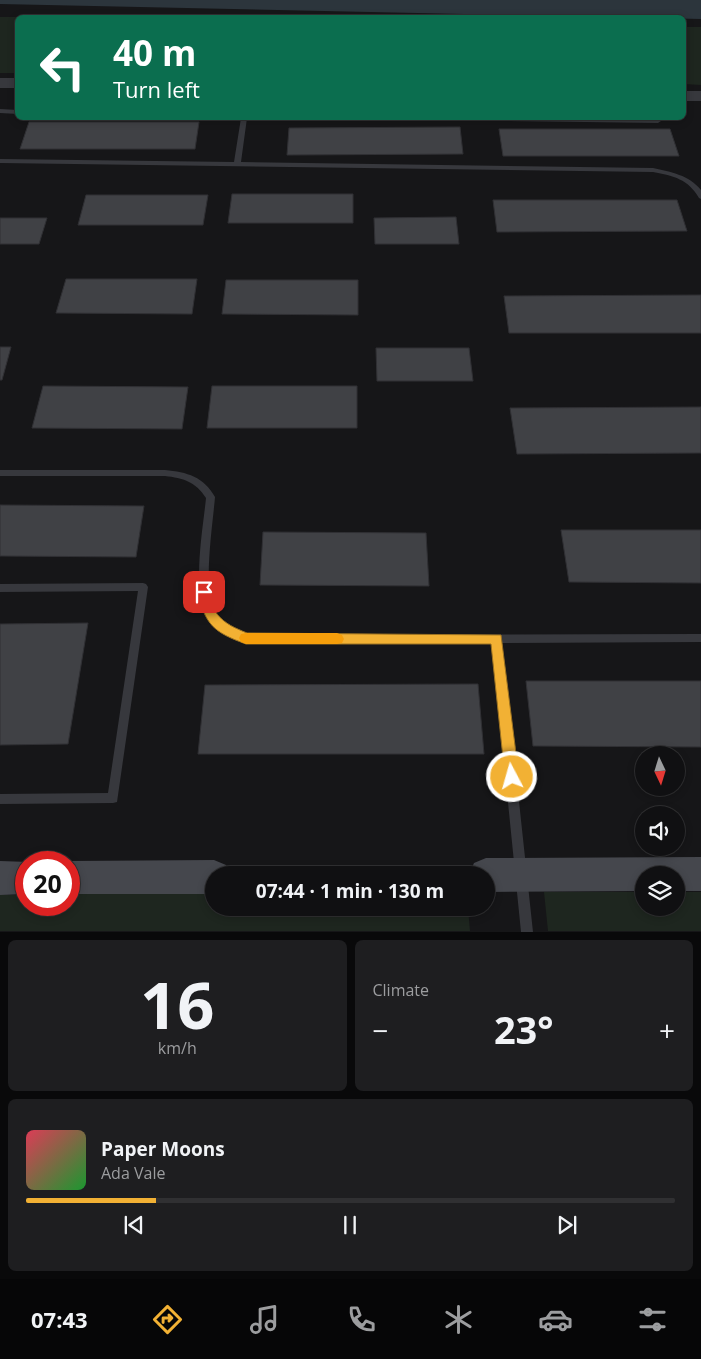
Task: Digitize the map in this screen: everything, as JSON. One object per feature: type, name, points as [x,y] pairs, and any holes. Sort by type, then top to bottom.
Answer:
[{"type":"main road","points":[[495,876],[701,874]]},
{"type":"main road","points":[[80,878],[205,877]]},
{"type":"main road","points":[[0,878],[15,878]]},
{"type":"street","points":[[0,83],[15,83]]},
{"type":"street","points":[[686,96],[701,96]]},
{"type":"lane","points":[[0,111],[15,112]]},
{"type":"lane","points":[[237,164],[244,120]]},
{"type":"lane","points":[[0,161],[653,170],[689,181],[699,190],[701,197]]},
{"type":"lane","points":[[0,473],[165,473],[189,476],[203,485],[211,497],[204,592],[210,615],[223,629],[246,639],[701,638]]},
{"type":"lane","points":[[0,588],[143,587],[113,798],[0,799]]},
{"type":"lane","points":[[497,639],[527,932]]},
{"type":"shaded area","points":[[0,0],[701,0],[701,19],[686,19],[686,15],[514,15],[0,4]]},
{"type":"shaded area","points":[[0,17],[15,17],[15,73],[0,73]]},
{"type":"shaded area","points":[[686,27],[701,27],[701,85],[686,84]]},
{"type":"shaded area","points":[[544,892],[635,892],[635,916],[685,916],[685,892],[701,892],[701,931],[548,931]]},
{"type":"shaded area","points":[[205,893],[205,916],[469,916],[470,931],[0,931],[0,895],[15,895],[15,916],[80,916],[80,894]]},
{"type":"building","points":[[29,122],[199,122],[195,149],[20,149]]},
{"type":"building","points":[[460,127],[463,154],[287,155],[289,128]]},
{"type":"building","points":[[499,129],[670,129],[679,156],[503,156]]},
{"type":"building","points":[[232,194],[353,194],[353,223],[228,223]]},
{"type":"building","points":[[86,195],[208,195],[203,225],[78,225]]},
{"type":"building","points":[[493,200],[677,200],[687,231],[497,232]]},
{"type":"building","points":[[456,217],[459,244],[375,244],[374,218]]},
{"type":"building","points":[[0,218],[47,218],[39,244],[0,244]]},
{"type":"building","points":[[66,279],[197,279],[192,314],[56,313]]},
{"type":"building","points":[[226,280],[358,280],[358,315],[222,314]]},
{"type":"building","points":[[701,295],[701,333],[509,333],[504,296]]},
{"type":"building","points":[[0,347],[11,347],[2,380],[0,380]]},
{"type":"building","points":[[376,348],[469,348],[473,381],[377,381]]},
{"type":"building","points":[[43,386],[188,387],[182,429],[32,428]]},
{"type":"building","points":[[212,386],[357,386],[357,428],[207,428]]},
{"type":"building","points":[[701,407],[701,453],[517,454],[510,408]]},
{"type":"building","points":[[0,505],[144,506],[136,557],[0,556]]},
{"type":"building","points":[[561,530],[701,530],[701,583],[569,582]]},
{"type":"building","points":[[263,532],[426,533],[429,586],[260,585]]},
{"type":"building","points":[[88,623],[68,744],[0,745],[0,624]]},
{"type":"building","points":[[526,681],[701,681],[701,747],[533,746]]},
{"type":"building","points":[[478,684],[484,754],[198,754],[205,685]]},
{"type":"slow traffic","points":[[246,638],[337,639]]},
{"type":"route","points":[[204,592],[210,615],[223,629],[246,639],[497,639],[512,777]]}]
